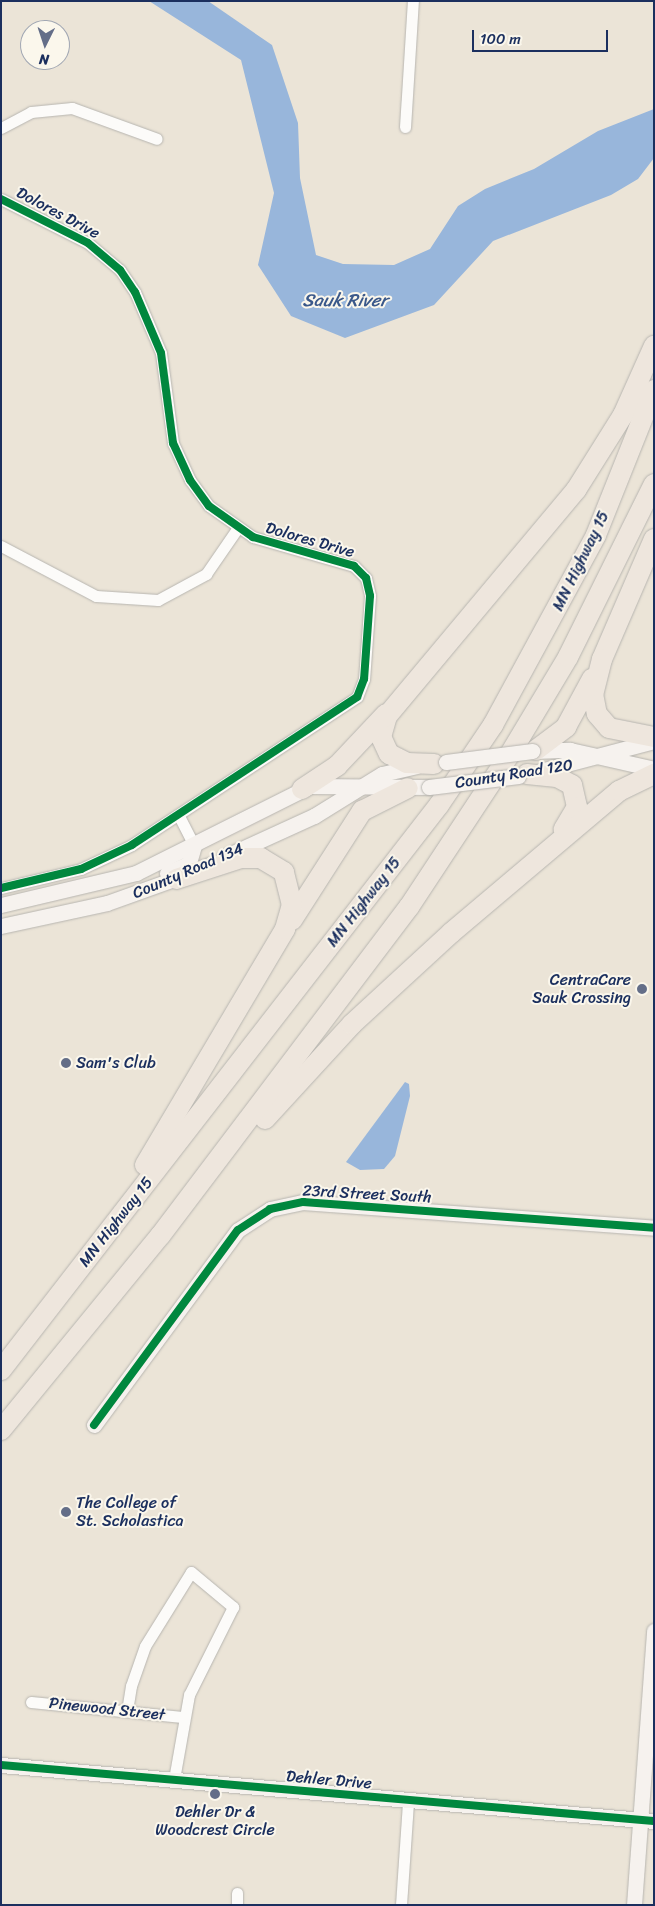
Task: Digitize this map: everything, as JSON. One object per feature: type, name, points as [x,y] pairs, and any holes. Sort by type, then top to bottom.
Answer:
[{"type":"highway","points":[[302,789],[337,766],[392,707],[576,490],[623,416],[654,346]]},
{"type":"highway","name":"MN Highway 15","points":[[1,1370],[439,805],[493,725],[596,535],[654,390]]},
{"type":"highway","name":"MN Highway 15","points":[[1,1430],[160,1236],[366,967],[510,754],[604,588],[654,484]]},
{"type":"highway","points":[[534,751],[566,727],[603,657],[654,539]]},
{"type":"highway","points":[[603,657],[593,694],[601,721],[622,734],[654,737]]},
{"type":"highway","points":[[392,707],[381,737],[384,749],[401,762],[440,763]]},
{"type":"highway","points":[[160,1236],[352,1024],[542,855],[619,791],[654,774]]},
{"type":"highway","points":[[522,775],[557,777],[572,784],[577,794],[571,821],[542,855]]},
{"type":"highway","points":[[71,1279],[171,1124],[262,968],[354,820],[373,804],[408,788]]},
{"type":"highway","points":[[176,879],[252,857],[271,861],[284,872],[292,895],[290,916],[262,968]]},
{"type":"street","points":[[405,127],[412,1]]},
{"type":"street","points":[[1,128],[31,112],[72,108],[157,139]]},
{"type":"street","name":"Dolores Drive","points":[[1,199],[88,242],[120,270],[154,331],[168,423],[180,462],[199,495],[237,529],[273,545],[361,571],[370,596],[363,690],[179,816],[132,845],[81,868],[1,888]]},
{"type":"street","points":[[1,546],[96,596],[158,600],[206,574],[237,529]]},
{"type":"street","name":"County Road 120","points":[[429,787],[522,775],[598,757],[654,741]]},
{"type":"street","name":"County Road 120","points":[[440,763],[560,749],[654,769]]},
{"type":"street","name":"County Road 134","points":[[1,926],[107,903],[176,879],[314,816],[382,774],[440,763]]},
{"type":"street","name":"County Road 134","points":[[1,905],[128,876],[194,846],[302,789],[322,784],[408,788],[429,787]]},
{"type":"street","points":[[1,926],[155,878],[189,863],[194,846],[179,816]]},
{"type":"street","name":"23rd Street South","points":[[94,1425],[238,1230],[270,1209],[303,1202],[654,1228]]},
{"type":"street","points":[[127,1711],[131,1686],[145,1646],[191,1572],[233,1607],[197,1677],[182,1717],[174,1779]]},
{"type":"street","points":[[634,1905],[646,1821],[654,1631]]},
{"type":"street","name":"Pinewood Street","points":[[31,1702],[182,1717]]},
{"type":"street","name":"Dehler Drive","points":[[1,1765],[646,1821]]},
{"type":"street","points":[[401,1905],[408,1801]]},
{"type":"water","name":"Sauk River","points":[[149,1],[208,1],[272,45],[298,123],[300,178],[316,255],[343,264],[394,265],[430,249],[458,206],[485,189],[534,169],[598,131],[654,109],[654,158],[638,179],[611,195],[493,241],[434,305],[345,338],[291,316],[258,265],[274,193],[241,60]]},
{"type":"water","points":[[405,1082],[409,1084],[410,1096],[395,1156],[384,1169],[360,1170],[346,1162]]},
{"type":"cycle path","points":[[1,199],[88,243],[120,270],[135,292],[161,353],[173,443],[190,480],[209,506],[253,537],[354,566],[366,578],[370,596],[364,679],[357,697],[132,845],[81,869],[1,888]]},
{"type":"cycle path","points":[[94,1425],[238,1230],[270,1209],[303,1202],[654,1228]]},
{"type":"cycle path","points":[[1,1765],[654,1821]]},
{"type":"place","name":"CentraCare Sauk Crossing","points":[[642,989]]},
{"type":"place","name":"Sam's Club","points":[[66,1063]]},
{"type":"place","name":"The College of St. Scholastica","points":[[66,1512]]},
{"type":"place","name":"Dehler Dr & Woodcrest Circle","points":[[215,1794]]}]
